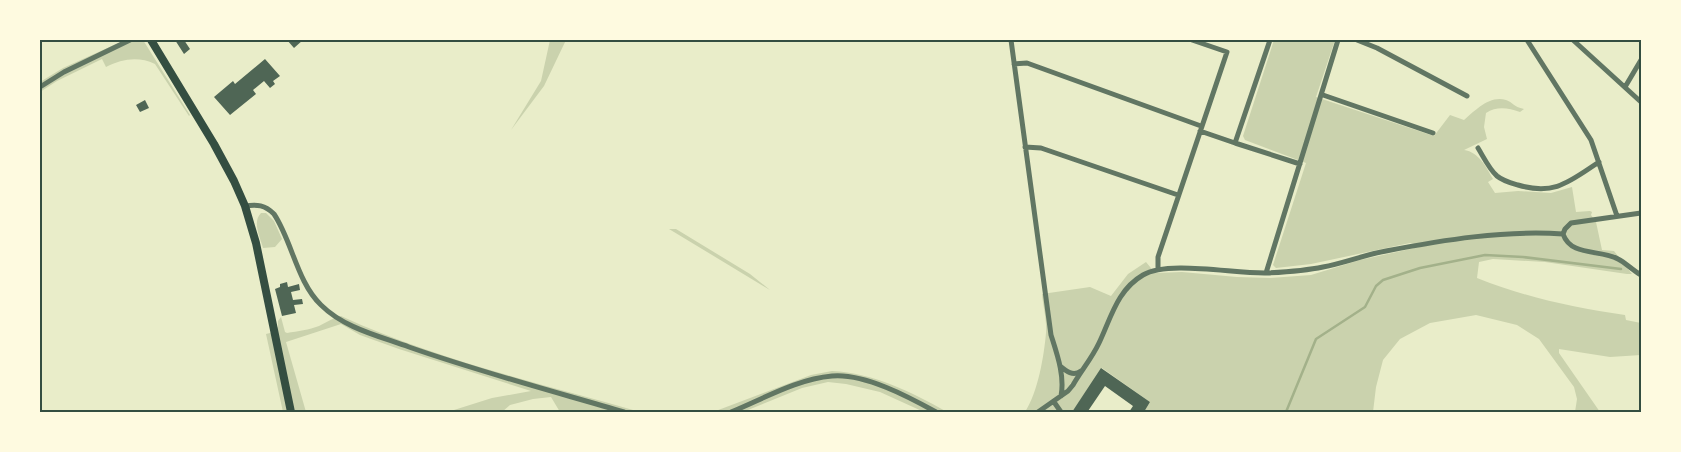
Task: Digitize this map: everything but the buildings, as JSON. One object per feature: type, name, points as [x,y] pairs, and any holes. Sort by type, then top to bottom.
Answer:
[{"type":"main road","points":[[151,40],[214,144],[245,206],[258,251],[291,412]]},
{"type":"street","points":[[40,87],[64,72],[130,40]]},
{"type":"street","points":[[1011,40],[1051,335],[1060,366],[1061,396]]},
{"type":"street","points":[[1158,269],[1158,257],[1227,52],[1192,40]]},
{"type":"street","points":[[1235,143],[1270,40]]},
{"type":"street","points":[[1266,273],[1323,95],[1338,40]]},
{"type":"street","points":[[1356,40],[1377,48],[1468,96]]},
{"type":"street","points":[[1527,40],[1590,140],[1617,216]]},
{"type":"street","points":[[1573,40],[1641,102]]},
{"type":"street","points":[[1625,87],[1641,60]]},
{"type":"street","points":[[1014,64],[1027,63],[1201,128],[1235,143],[1300,164]]},
{"type":"street","points":[[1323,95],[1433,133]]},
{"type":"street","points":[[1025,147],[1041,148],[1178,195]]},
{"type":"street","points":[[1478,148],[1496,176],[1506,182],[1536,190],[1551,189],[1564,185],[1599,162]]},
{"type":"street","points":[[245,206],[263,206],[274,214],[312,294],[333,316],[371,334],[479,371],[624,412]]},
{"type":"street","points":[[1641,213],[1571,223],[1564,229],[1562,234],[1565,241],[1570,245],[1581,250],[1618,259],[1631,270],[1641,275]]},
{"type":"street","points":[[1038,412],[1054,402],[1073,386],[1098,345],[1114,307],[1126,288],[1142,275],[1158,269],[1179,268],[1241,273],[1299,272],[1384,251],[1446,240],[1542,232],[1562,234]]},
{"type":"street","points":[[1060,366],[1074,374],[1083,369]]},
{"type":"street","points":[[731,412],[803,382],[831,376],[842,376],[877,385],[936,412]]},
{"type":"street","points":[[1054,402],[1061,412]]},
{"type":"green space","points":[[125,40],[143,40],[189,116],[155,64],[136,59],[124,60],[106,67],[102,59],[57,81],[40,92],[40,82],[63,68]]},
{"type":"green space","points":[[550,40],[566,40],[544,86],[511,130],[541,81]]},
{"type":"green space","points":[[1274,40],[1335,40],[1316,97],[1434,136],[1450,115],[1464,120],[1478,108],[1494,100],[1506,100],[1524,109],[1520,112],[1498,109],[1486,113],[1484,127],[1487,139],[1464,150],[1474,154],[1485,165],[1493,179],[1488,182],[1495,193],[1518,191],[1551,193],[1572,187],[1576,212],[1592,212],[1591,215],[1596,222],[1602,250],[1614,251],[1632,274],[1545,262],[1493,259],[1479,262],[1477,278],[1513,291],[1550,301],[1625,315],[1626,320],[1641,323],[1641,355],[1610,357],[1559,349],[1559,353],[1600,412],[1575,412],[1577,399],[1574,387],[1539,339],[1517,325],[1476,315],[1430,323],[1400,339],[1383,360],[1376,387],[1373,412],[1144,412],[1150,402],[1102,368],[1072,412],[1050,410],[1046,412],[1025,412],[1037,384],[1044,352],[1046,328],[1042,294],[1090,287],[1111,296],[1128,274],[1146,262],[1155,273],[1182,272],[1270,278],[1311,275],[1360,260],[1424,246],[1410,243],[1311,264],[1276,268],[1273,265],[1306,163],[1245,140],[1243,136]]},
{"type":"green space","points":[[261,213],[266,213],[274,221],[282,239],[275,247],[263,248],[257,225],[258,217]]},
{"type":"green space","points":[[669,229],[676,229],[750,274],[770,290]]},
{"type":"green space","points":[[341,316],[451,358],[640,412],[591,410],[560,412],[551,397],[510,405],[502,412],[453,412],[454,410],[492,398],[531,391],[399,349],[360,335],[341,324],[286,342],[306,412],[283,412],[266,334],[278,327],[278,321],[281,317],[285,332],[287,333],[319,326]]},
{"type":"green space","points":[[832,371],[862,375],[892,385],[920,397],[947,412],[924,412],[880,392],[828,382],[802,388],[743,412],[713,412],[811,375]]},
{"type":"waterway","points":[[1286,412],[1316,339],[1365,307],[1376,286],[1383,280],[1420,268],[1485,255],[1523,257],[1621,269]]}]
